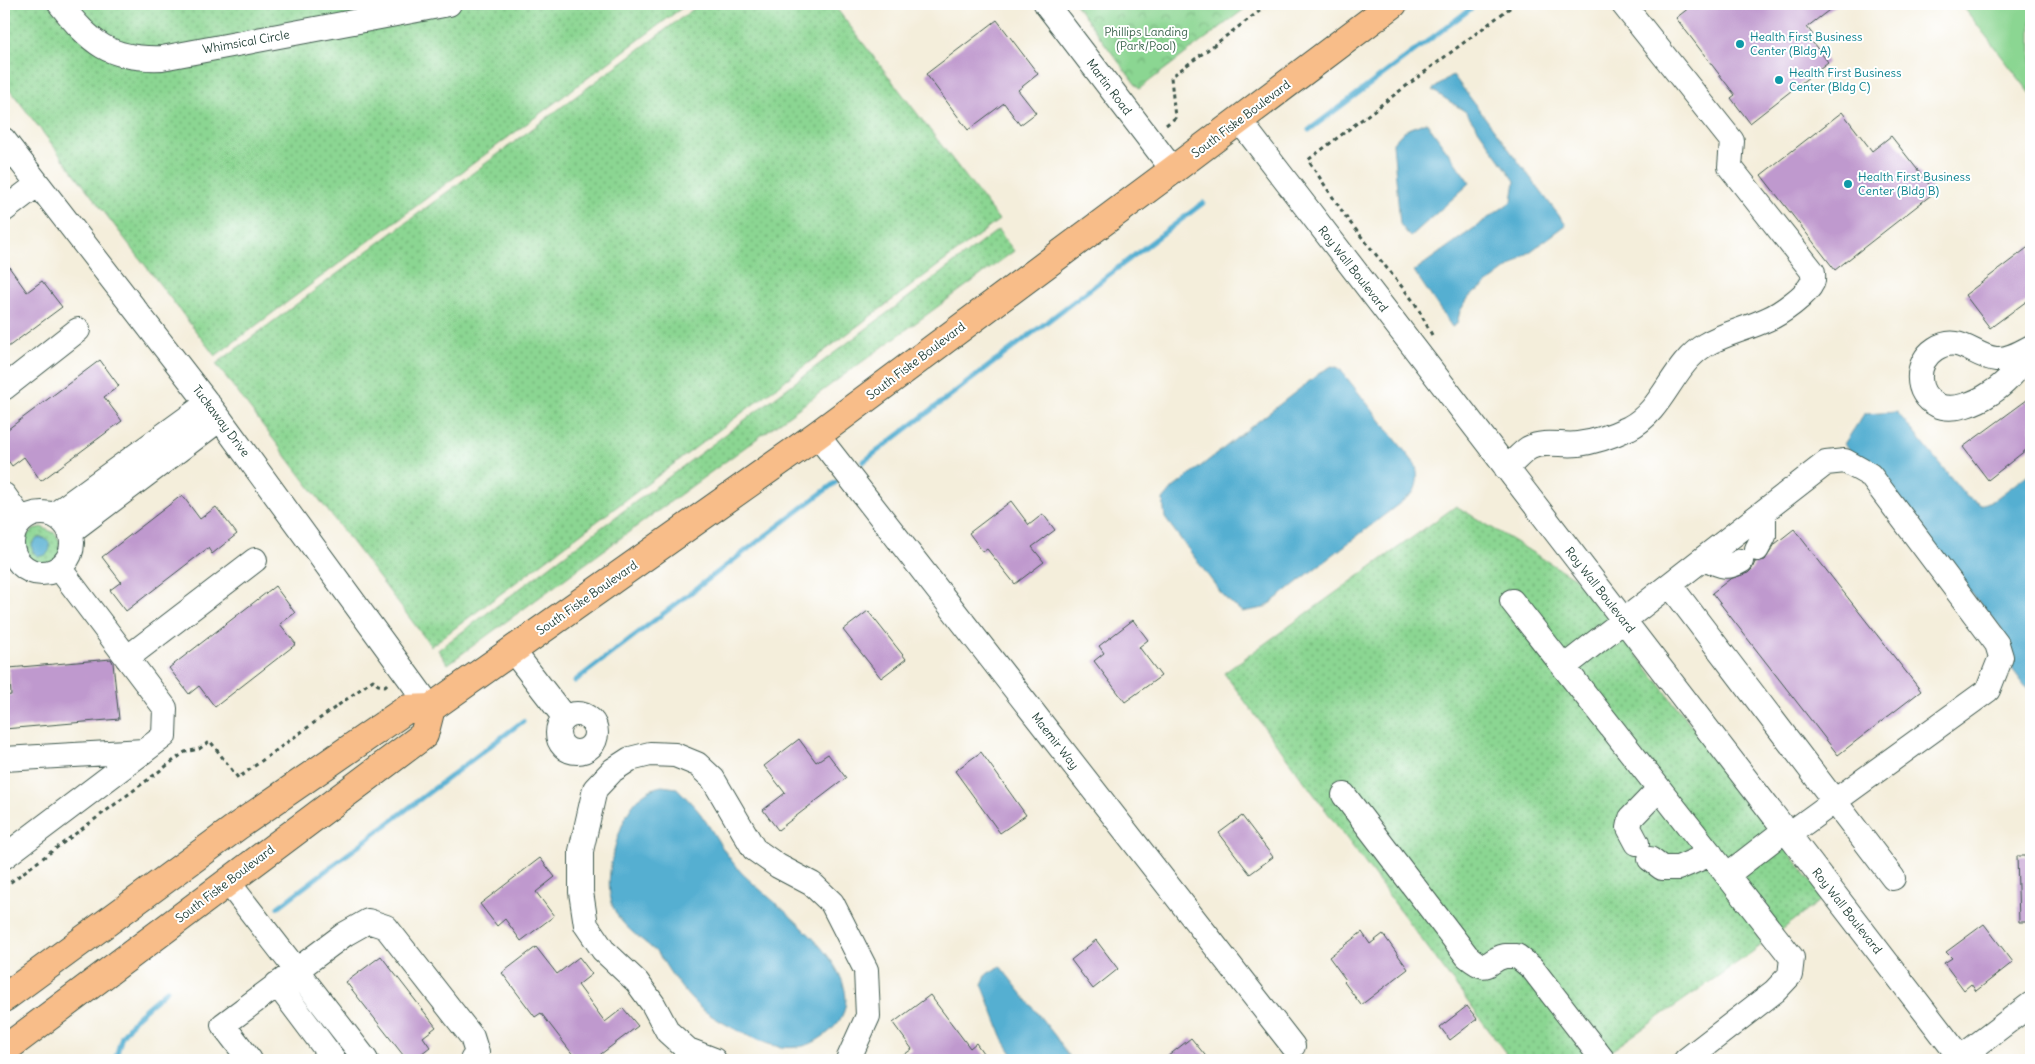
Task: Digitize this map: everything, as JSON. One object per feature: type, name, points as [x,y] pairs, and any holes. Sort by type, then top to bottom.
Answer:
[{"type":"main road","name":"South Fiske Boulevard","points":[[4,1050],[424,735],[431,708],[817,435],[1393,4]]},
{"type":"main road","points":[[4,998],[238,826],[407,709],[431,708]]},
{"type":"street","name":"Whimsical Circle","points":[[60,4],[80,29],[97,43],[128,57],[162,58],[449,4]]},
{"type":"street","name":"Martin Road","points":[[1046,4],[1173,170]]},
{"type":"street","points":[[1506,468],[1528,449],[1541,444],[1578,444],[1613,435],[1631,427],[1645,416],[1663,396],[1690,356],[1726,334],[1770,318],[1807,290],[1813,282],[1813,272],[1730,167],[1732,141],[1623,4]]},
{"type":"street","name":"Roy Wall Boulevard","points":[[1239,120],[1961,1059]]},
{"type":"street","name":"Tuckaway Drive","points":[[4,140],[214,411],[431,708]]},
{"type":"street","points":[[4,210],[38,184]]},
{"type":"street","points":[[4,388],[78,330]]},
{"type":"street","points":[[2031,347],[2006,358],[1995,359],[1961,344],[1941,346],[1925,358],[1920,374],[1920,383],[1930,400],[1937,405],[1946,408],[1961,406],[1991,393],[2007,380],[2031,352]]},
{"type":"street","points":[[54,515],[214,411]]},
{"type":"street","points":[[70,532],[214,411]]},
{"type":"street","name":"Maemir Way","points":[[817,435],[1293,1046]]},
{"type":"street","points":[[1564,668],[1826,463],[1844,461],[1870,474],[1997,644],[2001,657],[1988,690],[1834,802],[1727,875]]},
{"type":"street","points":[[4,495],[22,520]]},
{"type":"street","points":[[1705,558],[1722,567],[1732,567],[1749,555],[1764,536],[1764,512]]},
{"type":"street","points":[[33,514],[54,515],[65,523],[70,532],[72,551],[60,569],[46,574],[36,574],[21,566],[14,557],[11,547],[15,528],[22,520],[33,514]]},
{"type":"street","points":[[127,658],[255,560]]},
{"type":"street","points":[[4,857],[164,736],[165,708],[60,569]]},
{"type":"street","points":[[1670,585],[1893,878]]},
{"type":"street","points":[[1512,601],[1792,958],[1790,975],[1776,991],[1686,1060]]},
{"type":"street","points":[[513,651],[565,718],[576,714],[587,717],[594,726],[587,744],[595,789],[581,851],[581,892],[586,925],[602,950],[637,982],[653,1004],[668,1032],[688,1050],[714,1060]]},
{"type":"street","points":[[587,744],[630,759]]},
{"type":"street","points":[[4,759],[144,751]]},
{"type":"street","points":[[595,789],[613,770],[630,759],[650,754],[675,755],[697,764],[714,779],[754,849],[778,866],[812,884],[832,903],[866,970],[868,1016],[848,1060]]},
{"type":"street","points":[[1659,789],[1631,818],[1629,828],[1644,851],[1662,868],[1678,868],[1711,854]]},
{"type":"street","points":[[1344,795],[1468,956],[1478,964],[1488,966],[1503,956],[1518,956],[1532,968],[1603,1060]]},
{"type":"street","points":[[228,882],[366,1060]]},
{"type":"street","points":[[250,1060],[223,1025],[345,934],[368,921],[386,927],[472,1037],[477,1053],[472,1060]]},
{"type":"street","points":[[277,984],[334,1060]]},
{"type":"street","points":[[1961,1059],[2031,1004]]},
{"type":"path","points":[[1166,125],[1175,118],[1172,77],[1269,4]]},
{"type":"path","points":[[1433,339],[1415,303],[1348,220],[1308,160],[1515,4]]},
{"type":"path","points":[[4,887],[185,752],[198,750],[210,741],[238,778],[373,680],[378,685],[385,686],[394,678]]},
{"type":"green space","points":[[4,4],[687,4],[215,356],[4,82]]},
{"type":"green space","points":[[700,4],[833,4],[999,220],[431,646],[216,364]]},
{"type":"green space","name":"Phillips Landing (Park/Pool)","points":[[1075,4],[1251,4],[1139,89]]},
{"type":"green space","points":[[1961,4],[2031,4],[2031,94]]},
{"type":"green space","points":[[998,230],[1014,251],[448,664],[438,650]]},
{"type":"green space","points":[[1456,506],[1581,582],[1824,898],[1751,953],[1598,1060],[1511,1060],[1224,673]]},
{"type":"green space","points":[[41,527],[57,535],[60,543],[60,552],[52,565],[44,567],[36,565],[29,558],[25,550],[24,541],[29,533]],"holes":[[[40,537],[45,538],[33,553],[32,543]]]},
{"type":"water","points":[[1453,75],[1566,225],[1469,297],[1460,311],[1457,324],[1452,327],[1414,271],[1512,201],[1515,181],[1466,112],[1432,90]]},
{"type":"water","points":[[1426,122],[1470,183],[1410,237],[1400,224],[1393,143],[1404,131]]},
{"type":"water","points":[[1332,366],[1339,368],[1415,464],[1416,486],[1413,493],[1264,608],[1242,612],[1224,597],[1165,518],[1163,500],[1173,488],[1321,372]]},
{"type":"water","points":[[1897,412],[1967,497],[1981,505],[1994,500],[2031,472],[2031,694],[2013,670],[2008,646],[2001,628],[1844,444],[1864,414]]},
{"type":"water","points":[[37,538],[45,538],[50,543],[48,554],[37,556],[32,551],[32,543]]},
{"type":"water","points":[[662,786],[677,788],[700,813],[741,872],[803,928],[824,951],[840,975],[846,999],[839,1021],[816,1041],[796,1047],[776,1046],[746,1035],[711,1016],[685,993],[657,953],[626,926],[616,914],[610,897],[609,886],[613,854],[619,833],[626,817],[638,799],[649,791]]},
{"type":"water","points":[[1000,966],[1056,1037],[1071,1060],[1016,1060],[1004,1041],[982,984],[987,974]]},
{"type":"building","name":"Health First Business Center (Bldg A)","points":[[1694,4],[1837,4],[1807,27],[1813,35],[1809,38],[1828,62],[1750,123],[1731,98],[1735,95],[1676,18]]},
{"type":"building","points":[[997,20],[1038,74],[1018,90],[1036,113],[1020,125],[1004,103],[968,130],[926,74]]},
{"type":"building","name":"Health First Business Center (Bldg B)","points":[[1842,112],[1872,151],[1891,136],[1935,192],[1835,270],[1761,175]]},
{"type":"building","points":[[2031,245],[2031,298],[1990,328],[1965,295]]},
{"type":"building","points":[[4,260],[27,292],[42,281],[62,307],[4,350]]},
{"type":"building","points":[[100,360],[119,386],[104,397],[122,421],[41,481],[24,457],[12,466],[4,455],[4,432]]},
{"type":"building","points":[[2031,397],[2031,446],[1988,480],[1963,447]]},
{"type":"building","points":[[182,495],[200,519],[216,507],[237,534],[212,554],[208,548],[126,611],[110,590],[121,582],[102,557]]},
{"type":"building","points":[[1011,501],[1029,525],[1043,514],[1055,530],[1032,547],[1044,562],[1015,584],[987,549],[983,552],[969,533]]},
{"type":"building","points":[[1794,529],[1921,691],[1838,755],[1712,593],[1730,579],[1748,573],[1755,562],[1765,560],[1775,544]]},
{"type":"building","points":[[275,586],[295,613],[280,624],[296,644],[215,707],[199,686],[189,694],[169,668]]},
{"type":"building","points":[[868,611],[906,659],[881,678],[843,630]]},
{"type":"building","points":[[1133,620],[1148,640],[1139,647],[1161,676],[1125,702],[1094,661],[1104,653],[1099,646]]},
{"type":"building","points":[[111,659],[119,719],[4,729],[4,696],[11,695],[9,668]]},
{"type":"building","points":[[799,739],[816,762],[828,754],[846,778],[778,830],[763,810],[785,793],[764,766]]},
{"type":"building","points":[[981,752],[1026,815],[1000,833],[955,771]]},
{"type":"building","points":[[1242,816],[1273,857],[1250,874],[1219,833]]},
{"type":"building","points":[[2017,856],[2031,856],[2031,922],[2019,922]]},
{"type":"building","points":[[540,858],[555,877],[536,892],[554,916],[521,941],[505,919],[497,926],[480,904]]},
{"type":"building","points":[[1984,924],[2013,962],[1976,991],[1971,984],[1964,990],[1944,963],[1952,958],[1946,952]]},
{"type":"building","points":[[1362,932],[1370,944],[1383,934],[1408,969],[1361,1005],[1329,957]]},
{"type":"building","points":[[1096,940],[1118,969],[1093,989],[1071,960]]},
{"type":"building","points":[[536,947],[557,974],[579,957],[592,974],[578,985],[605,1022],[623,1008],[638,1026],[593,1060],[577,1060],[541,1013],[535,1017],[502,973]]},
{"type":"building","points":[[381,956],[436,1027],[423,1037],[430,1047],[413,1060],[407,1060],[346,982]]},
{"type":"building","points":[[930,995],[970,1048],[976,1043],[988,1060],[897,1060],[912,1049],[893,1023]]},
{"type":"building","points":[[1467,1006],[1477,1019],[1450,1040],[1440,1027]]},
{"type":"building","points":[[1191,1038],[1209,1060],[1163,1060]]},
{"type":"waterway","points":[[1309,130],[1477,4]]},
{"type":"waterway","points":[[863,462],[1203,203]]},
{"type":"waterway","points":[[575,681],[836,482]]},
{"type":"waterway","points":[[278,907],[523,721]]},
{"type":"waterway","points":[[115,1060],[122,1036],[136,1017],[167,990]]},
{"type":"place","name":"Health First Business Center (Bldg A)","points":[[1740,44]]},
{"type":"place","name":"Health First Business Center (Bldg C)","points":[[1779,80]]},
{"type":"place","name":"Health First Business Center (Bldg B)","points":[[1848,184]]}]
